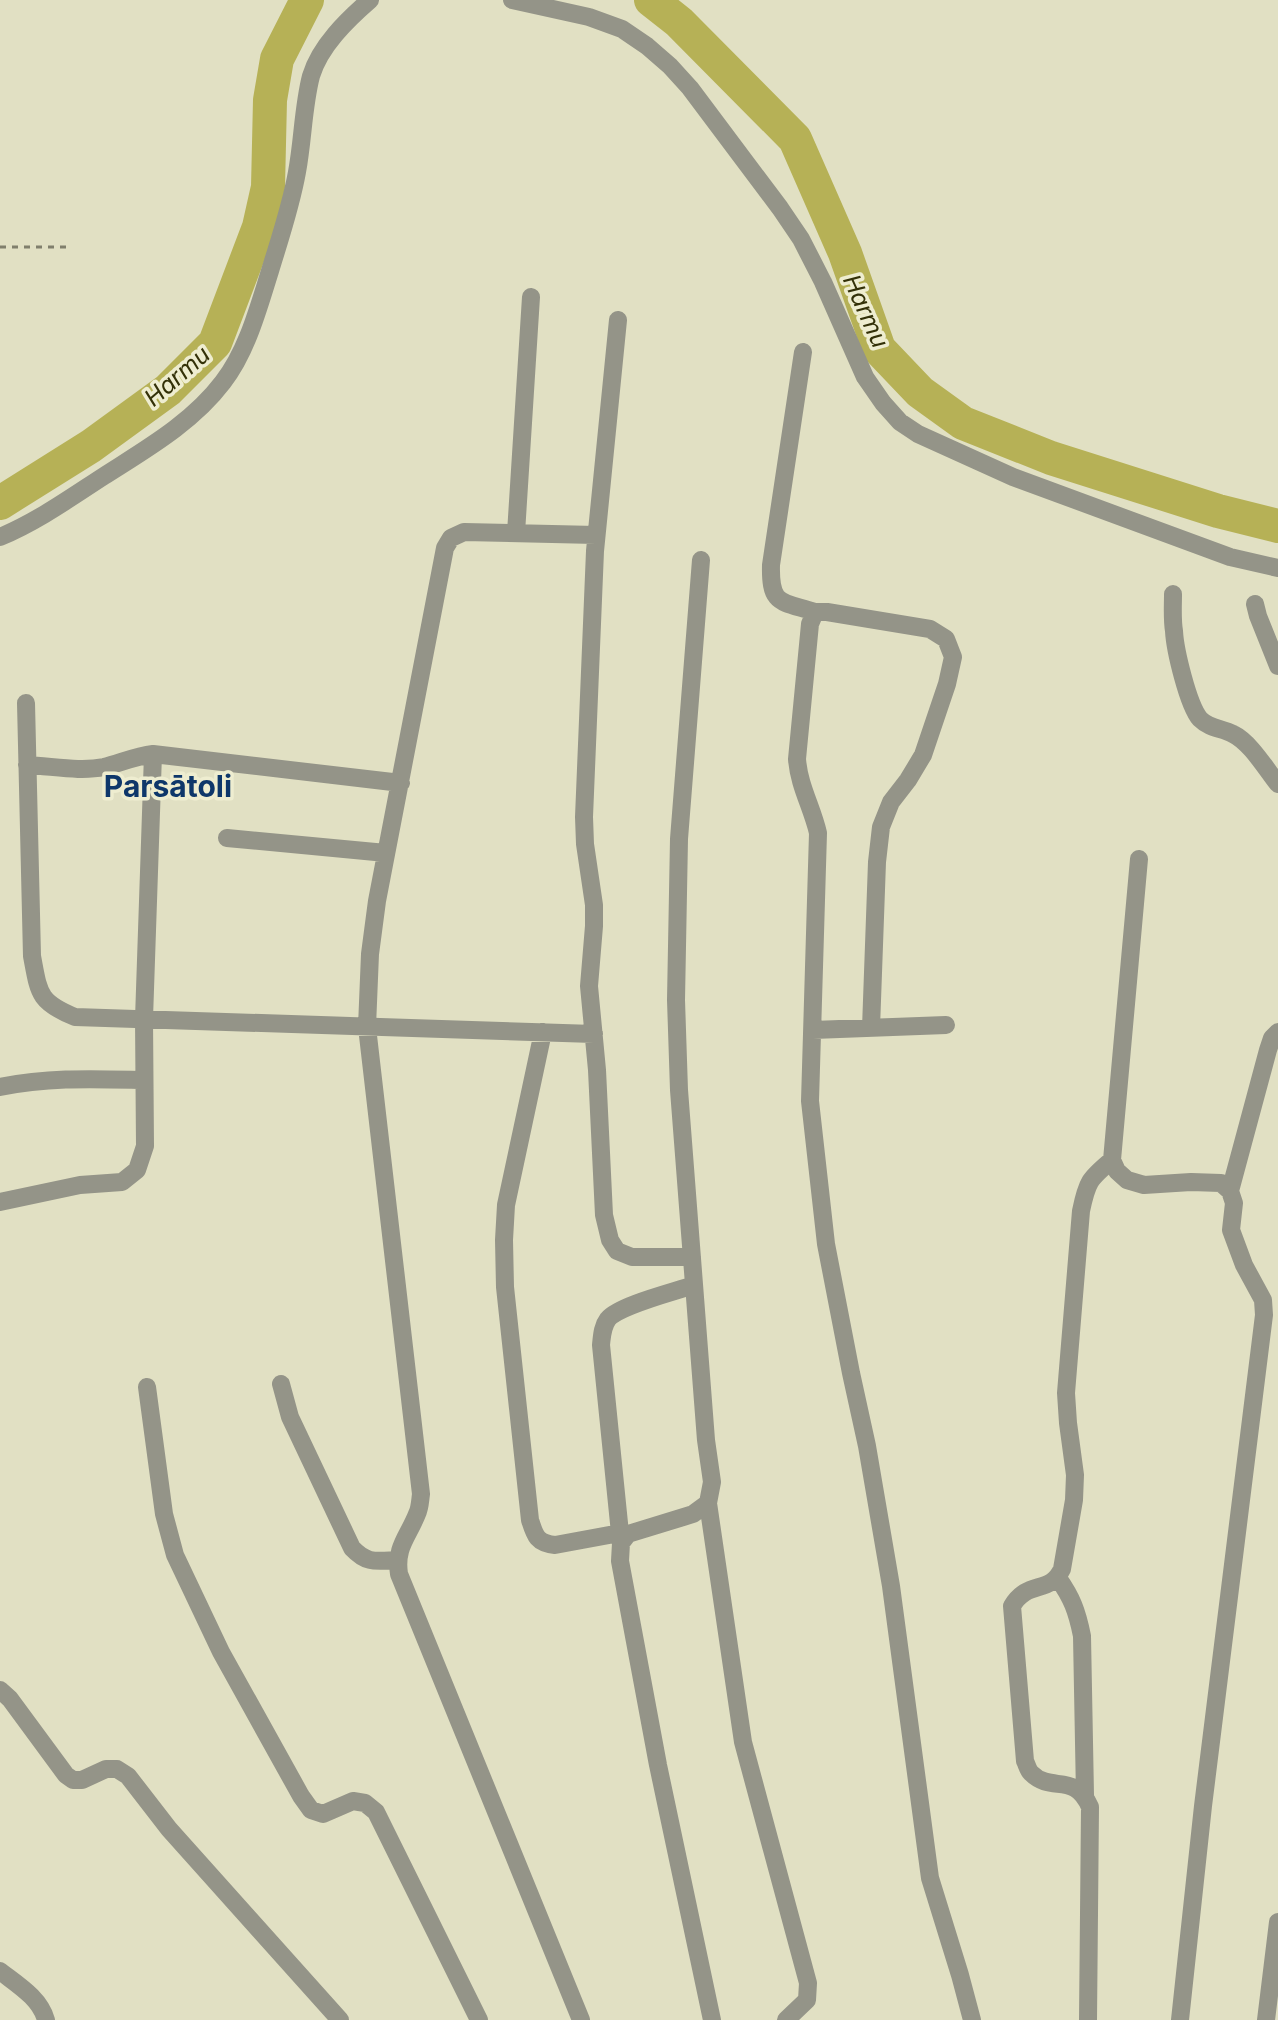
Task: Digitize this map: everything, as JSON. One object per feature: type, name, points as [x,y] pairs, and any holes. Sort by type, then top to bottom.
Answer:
[{"type":"street","points":[[0,537],[31,524],[169,434],[205,403],[224,381],[238,357],[258,309],[288,213],[312,74],[325,47],[370,0]]},
{"type":"street","points":[[512,0],[589,17],[622,29],[670,66],[699,100],[801,239],[865,377],[900,422],[918,434],[1013,477],[1230,557],[1278,568]]},
{"type":"street","points":[[516,533],[531,297]]},
{"type":"street","points":[[618,320],[596,535],[584,817],[594,905],[589,986],[604,1215],[610,1240],[617,1251],[632,1257],[692,1257]]},
{"type":"street","points":[[803,352],[771,565],[773,595],[781,601],[815,612],[930,629],[946,639],[953,657],[923,755],[891,802],[881,827],[871,1028]]},
{"type":"street","points":[[581,2020],[399,1574],[397,1560],[401,1545],[418,1511],[421,1494],[367,1027],[373,929],[445,548],[451,538],[464,532],[596,535]]},
{"type":"street","points":[[701,560],[679,839],[676,1000],[679,1090],[706,1440],[712,1482],[708,1503],[743,1742],[808,1983],[807,2000],[786,2020]]},
{"type":"street","points":[[1173,594],[1174,632],[1192,707],[1207,725],[1232,733],[1245,743],[1278,784]]},
{"type":"street","points":[[1255,604],[1278,666]]},
{"type":"street","points":[[815,612],[810,624],[797,759],[801,785],[818,833],[810,1101],[826,1244],[867,1446],[891,1586],[930,1878],[972,2020]]},
{"type":"street","points":[[26,703],[32,956],[39,994],[56,1009],[75,1017],[594,1034]]},
{"type":"street","points":[[27,765],[102,767],[153,754],[401,783]]},
{"type":"street","points":[[0,1202],[80,1185],[122,1182],[137,1170],[145,1146],[144,1019],[153,754]]},
{"type":"street","points":[[227,838],[386,853]]},
{"type":"street","points":[[1139,859],[1112,1160],[1117,1171],[1127,1180],[1144,1185],[1221,1183],[1230,1191],[1234,1203],[1231,1230],[1244,1265],[1263,1300],[1264,1315],[1203,1806],[1180,2020]]},
{"type":"street","points":[[813,1030],[946,1025]]},
{"type":"street","points":[[543,1032],[506,1205],[504,1240],[505,1287],[530,1520],[535,1536],[544,1544],[555,1545],[620,1538],[693,1514],[708,1503]]},
{"type":"street","points":[[1230,1191],[1268,1050],[1278,1032]]},
{"type":"street","points":[[0,1087],[34,1080],[68,1078],[144,1080]]},
{"type":"street","points":[[1085,1795],[1073,1786],[1047,1782],[1032,1773],[1025,1761],[1012,1606],[1018,1596],[1027,1590],[1048,1585],[1058,1578],[1062,1569],[1074,1500],[1075,1475],[1066,1393],[1081,1211],[1092,1177],[1112,1160]]},
{"type":"street","points":[[694,1285],[619,1310],[602,1331],[601,1345],[620,1561],[658,1765],[712,2020]]},
{"type":"street","points":[[281,1384],[290,1417],[352,1548],[361,1557],[373,1562],[397,1560]]},
{"type":"street","points":[[147,1387],[164,1514],[175,1555],[221,1652],[311,1810],[323,1814],[353,1801],[365,1803],[376,1812],[479,2020]]},
{"type":"street","points":[[1058,1578],[1072,1599],[1082,1636],[1085,1795],[1090,1807],[1088,2020]]},
{"type":"street","points":[[0,1690],[73,1780],[82,1780],[106,1769],[117,1769],[128,1776],[169,1829],[340,2020]]},
{"type":"street","points":[[1266,2020],[1278,1922]]},
{"type":"street","points":[[0,1971],[34,1998],[44,2011],[46,2020]]},
{"type":"path","points":[[0,247],[69,247]]},
{"type":"waterway","name":"Harmu","points":[[0,503],[91,446],[168,390],[215,343],[259,227],[268,187],[270,100],[277,59],[307,0]]},
{"type":"waterway","name":"Harmu","points":[[651,0],[679,22],[795,139],[845,253],[879,349],[920,392],[963,423],[1051,458],[1218,511],[1278,526]]},
{"type":"district","name":"Parsātoli","points":[[168,786]]}]
